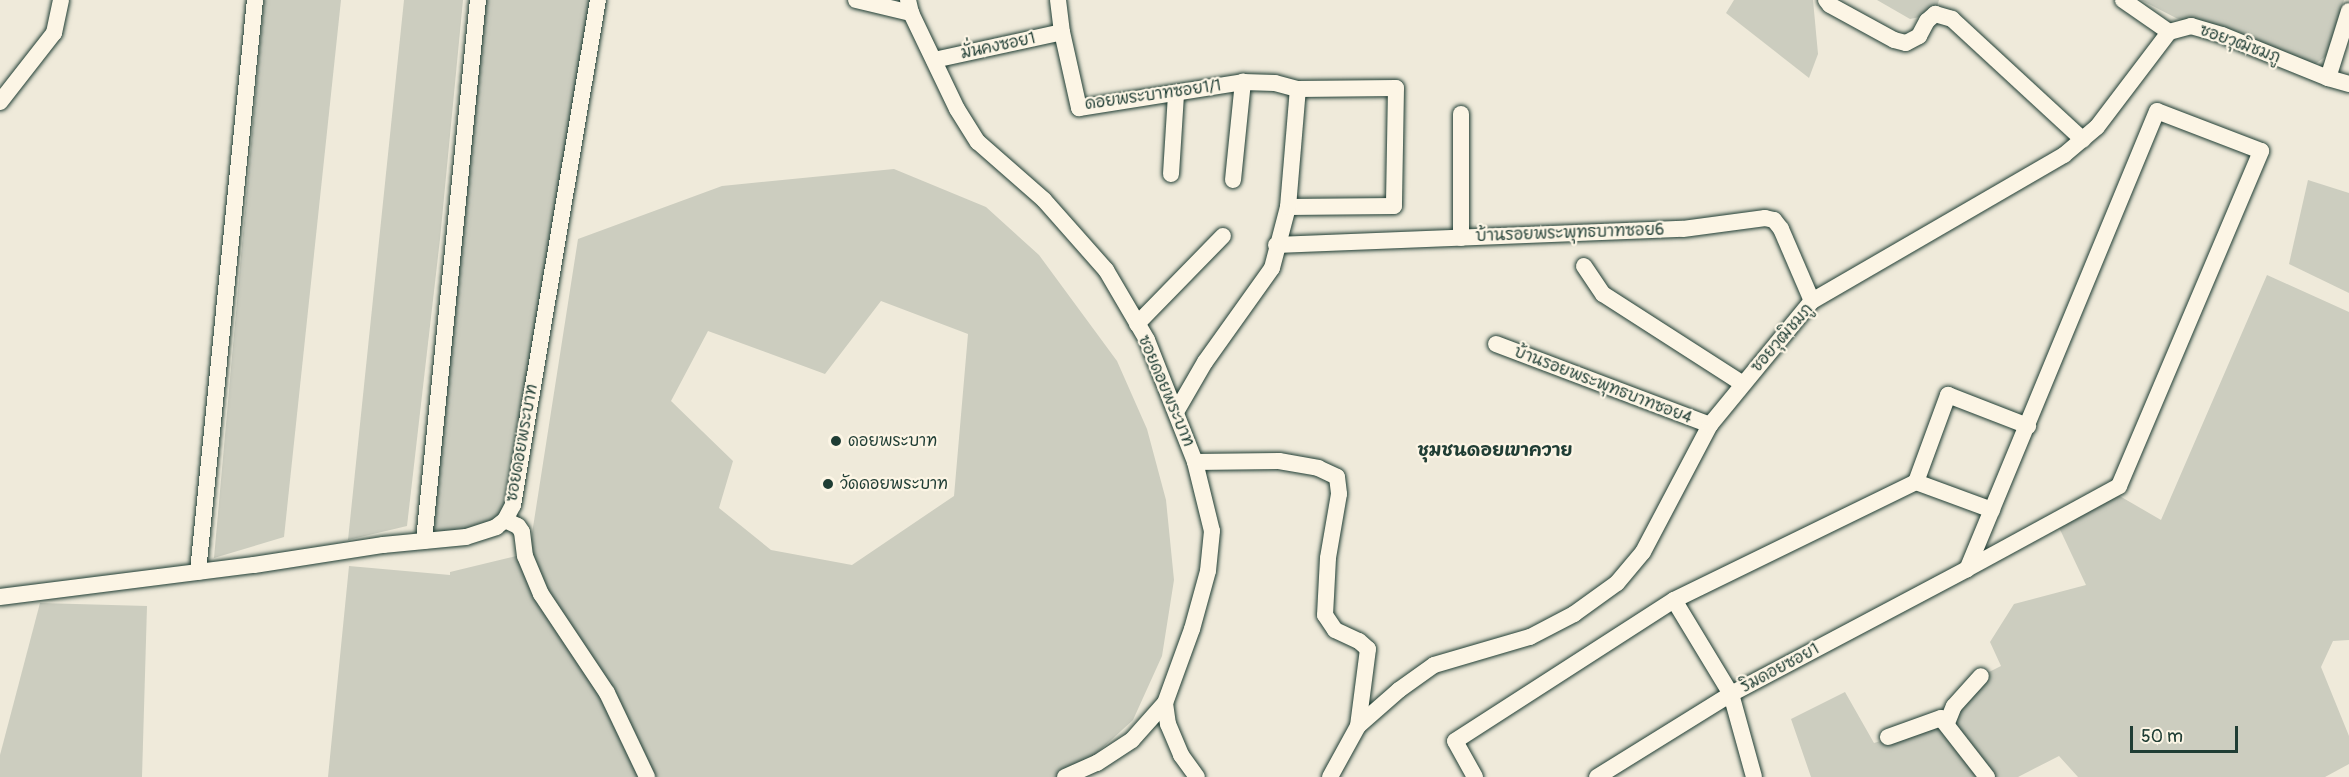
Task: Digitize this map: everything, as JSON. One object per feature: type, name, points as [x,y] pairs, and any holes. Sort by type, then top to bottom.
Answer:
[{"type":"street","points":[[0,102],[54,33],[61,0]]},
{"type":"street","points":[[198,572],[255,0]]},
{"type":"street","points":[[424,541],[478,0]]},
{"type":"street","name":"ซอยดอยพระบาท","points":[[0,597],[485,532],[505,520],[513,505],[598,0]]},
{"type":"street","name":"ซอยดอยพระบาท","points":[[856,0],[909,7],[957,109],[978,142],[1044,200],[1106,270],[1147,340],[1195,462],[1212,531],[1208,571],[1192,629],[1165,703]]},
{"type":"street","name":"ดอยพระบาทซอย1/1","points":[[1058,0],[1062,32],[1079,108],[1176,94],[1203,86],[1243,82],[1275,83],[1299,89],[1396,88],[1394,206],[1288,207]]},
{"type":"street","points":[[1826,0],[1830,5],[1894,40],[1906,43],[1919,36],[1927,21],[1935,14],[1952,19],[2084,140]]},
{"type":"street","points":[[2122,0],[2169,32]]},
{"type":"street","points":[[2328,78],[2349,11]]},
{"type":"street","name":"ซอยวุฒิชมภู","points":[[1330,777],[1358,726],[1398,690],[1434,665],[1530,637],[1574,614],[1617,582],[1643,552],[1710,425],[1812,301],[2064,155],[2084,140],[2097,127],[2169,32],[2191,26],[2223,34],[2328,78],[2349,84]]},
{"type":"street","name":"มั่นคงซอย1","points":[[934,60],[1062,32]]},
{"type":"street","points":[[1233,180],[1243,82]]},
{"type":"street","points":[[1176,412],[1205,362],[1272,268],[1276,245],[1288,207],[1299,89]]},
{"type":"street","points":[[1171,174],[1176,94]]},
{"type":"street","name":"ริมดอยซอย1","points":[[1597,777],[1623,770],[1731,694],[2119,486],[2261,151],[2157,111],[2028,426]]},
{"type":"street","points":[[1461,114],[1461,238]]},
{"type":"street","name":"บ้านรอยพระพุทธบาทซอย6","points":[[1276,245],[1683,229],[1765,218],[1774,220],[1781,229],[1812,301]]},
{"type":"street","points":[[1137,324],[1223,236]]},
{"type":"street","points":[[1584,266],[1603,294],[1743,384]]},
{"type":"street","name":"บ้านรอยพระพุทธบาทซอย4","points":[[1496,344],[1710,425]]},
{"type":"street","points":[[1475,777],[1455,741],[1674,600],[1916,482],[1948,395],[2028,426],[1967,568]]},
{"type":"street","points":[[1195,462],[1279,461],[1318,468],[1337,477],[1339,494],[1328,558],[1325,615],[1335,630],[1359,641],[1368,649],[1358,726]]},
{"type":"street","points":[[1916,482],[1992,510]]},
{"type":"street","points":[[505,520],[518,526],[522,532],[525,556],[541,594],[607,693],[647,777]]},
{"type":"street","points":[[1674,600],[1731,694],[1754,777]]},
{"type":"street","points":[[1947,723],[1954,706],[1981,675]]},
{"type":"street","points":[[1065,777],[1097,763],[1132,740],[1165,703]]},
{"type":"street","points":[[1165,703],[1168,724],[1181,755],[1197,777]]},
{"type":"street","points":[[1888,736],[1937,718],[1947,723],[1988,777]]},
{"type":"shaded area","points":[[264,0],[341,0],[284,537],[214,558]]},
{"type":"shaded area","points":[[404,0],[463,0],[440,239],[407,526],[348,540]]},
{"type":"shaded area","points":[[478,0],[598,0],[505,520],[424,541]]},
{"type":"shaded area","points":[[1734,0],[1813,0],[1818,54],[1809,78],[1726,13]]},
{"type":"shaded area","points":[[1877,0],[1939,0],[1935,14],[1910,19]]},
{"type":"shaded area","points":[[2141,0],[2344,0],[2326,56],[2314,65],[2176,18]]},
{"type":"shaded area","points":[[894,169],[986,207],[1039,255],[1117,361],[1147,429],[1166,500],[1174,580],[1162,656],[1133,720],[1074,774],[1067,777],[328,777],[349,566],[450,575],[450,572],[529,553],[578,239],[722,186]],"holes":[[[881,301],[968,334],[954,496],[852,565],[771,550],[719,508],[733,461],[671,401],[708,331],[825,374]]]},
{"type":"shaded area","points":[[2308,180],[2349,193],[2349,293],[2289,264]]},
{"type":"shaded area","points":[[2267,275],[2349,312],[2349,640],[2333,641],[2321,667],[2349,736],[2349,764],[2325,777],[2078,777],[2059,756],[2018,777],[1988,777],[1947,723],[1981,676],[2001,666],[1990,642],[2014,604],[2086,585],[2056,521],[2111,491],[2161,520]]},
{"type":"shaded area","points":[[40,603],[147,606],[142,777],[0,777],[0,755]]},
{"type":"shaded area","points":[[1845,692],[1874,743],[1938,723],[1981,777],[1811,777],[1791,719]]},
{"type":"place","name":"ดอยพระบาท","points":[[836,441]]},
{"type":"place","name":"วัดดอยพระบาท","points":[[828,484]]},
{"type":"district","name":"ชุมชนดอยเขาควาย","points":[[1495,451]]}]
